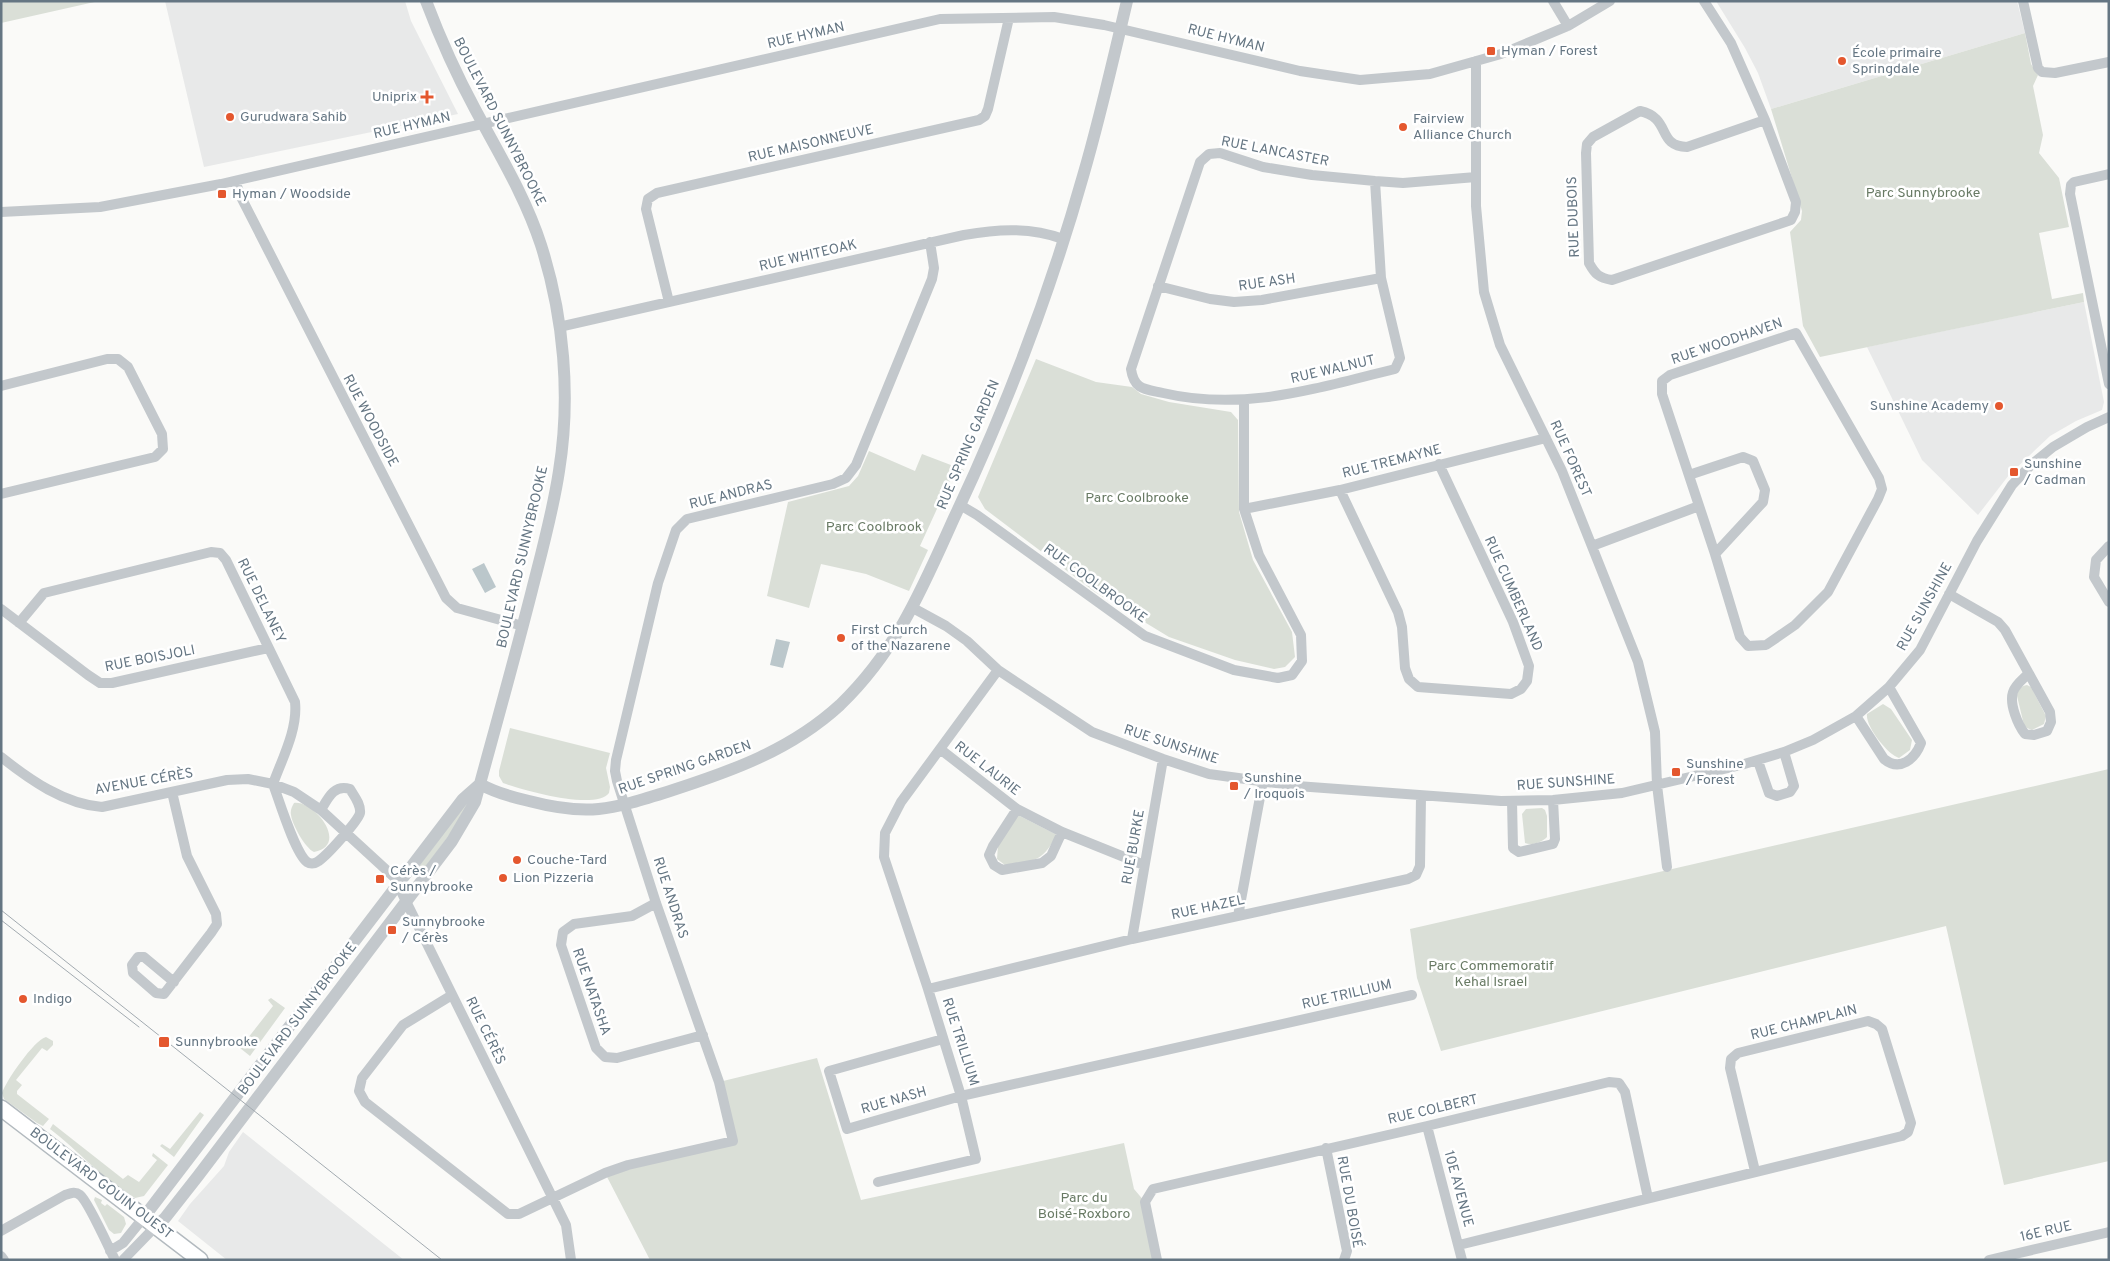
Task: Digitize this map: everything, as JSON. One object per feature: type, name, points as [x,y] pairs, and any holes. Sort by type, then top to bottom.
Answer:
[{"type":"main road","name":"BOULEVARD GOUIN OUEST","points":[[1,1108],[200,1260]]},
{"type":"street","name":"BOULEVARD SUNNYBROOKE","points":[[112,1255],[123,1243],[150,1221],[166,1218],[465,822],[475,802],[523,626],[549,520],[561,458],[564,385],[559,327],[549,275],[535,228],[516,183],[442,41],[426,1]]},
{"type":"street","name":"RUE SPRING GARDEN","points":[[480,784],[502,795],[568,810],[596,810],[625,804],[738,768],[773,752],[806,731],[839,705],[870,673],[887,651],[913,608],[960,505],[1017,370],[1084,176],[1127,1]]},
{"type":"street","points":[[1553,1],[1568,26]]},
{"type":"street","name":"RUE HYMAN","points":[[1,212],[100,208],[235,181],[940,19],[1054,17],[1120,28],[1300,71],[1360,80],[1430,74],[1501,54],[1568,26],[1610,1]]},
{"type":"street","name":"RUE DUBOIS","points":[[1704,1],[1731,43],[1765,120],[1796,202],[1795,212],[1791,220],[1612,280],[1602,278],[1595,273],[1589,263],[1586,153],[1588,144],[1593,137],[1640,111],[1651,114],[1658,119],[1668,141],[1677,147],[1687,147],[1765,120]]},
{"type":"street","points":[[2023,1],[2038,68],[2042,72],[2055,73],[2109,62]]},
{"type":"street","name":"RUE MAISONNEUVE","points":[[669,302],[646,209],[648,199],[657,194],[979,120],[985,116],[988,110],[1009,18]]},
{"type":"street","name":"RUE FOREST","points":[[1476,61],[1476,206],[1484,292],[1500,345],[1562,471],[1638,662],[1655,732],[1657,785],[1666,866]]},
{"type":"street","name":"RUE LANCASTER","points":[[1131,369],[1200,162],[1209,154],[1220,153],[1263,167],[1312,175],[1375,181],[1403,183],[1476,177]]},
{"type":"street","points":[[2109,174],[2074,182],[2071,185],[2070,194],[2109,384]]},
{"type":"street","name":"RUE WOODSIDE","points":[[235,181],[242,199],[328,370],[446,598],[454,606],[462,609],[523,626]]},
{"type":"street","name":"RUE WALNUT","points":[[1131,369],[1132,380],[1140,388],[1190,399],[1244,401],[1281,396],[1395,369],[1400,358],[1381,278],[1375,181]]},
{"type":"street","name":"RUE WHITEOAK","points":[[559,327],[974,233],[1010,229],[1039,232],[1063,239]]},
{"type":"street","name":"RUE ANDRAS","points":[[452,995],[403,1025],[362,1078],[359,1091],[365,1102],[508,1214],[519,1214],[605,1173],[628,1165],[733,1141],[719,1082],[656,903],[616,776],[616,760],[658,583],[676,530],[687,519],[833,484],[846,478],[856,465],[932,279],[934,268],[930,242]]},
{"type":"street","name":"RUE ASH","points":[[1158,286],[1210,299],[1234,302],[1262,300],[1381,278]]},
{"type":"street","name":"RUE WOODHAVEN","points":[[1796,333],[1879,478],[1882,489],[1828,592],[1795,625],[1766,645],[1748,646],[1740,637],[1699,506],[1662,394],[1662,381],[1670,375],[1796,333]]},
{"type":"street","points":[[1,386],[107,359],[118,359],[128,367],[162,434],[162,449],[155,457],[1,494]]},
{"type":"street","name":"RUE COOLBROOKE","points":[[960,505],[977,515],[1145,636],[1234,670],[1278,678],[1292,675],[1302,661],[1301,635],[1259,555],[1244,509],[1244,401]]},
{"type":"street","name":"RUE SUNSHINE","points":[[913,608],[967,641],[998,670],[1092,732],[1209,774],[1296,786],[1512,801],[1553,800],[1622,793],[1758,761],[1813,740],[1856,716],[1888,687],[1920,650],[1977,541],[2012,485],[2031,465],[2053,447],[2087,427],[2109,417]]},
{"type":"street","name":"RUE TREMAYNE","points":[[1244,509],[1340,490],[1546,438]]},
{"type":"street","points":[[1689,475],[1743,457],[1753,461],[1765,490],[1763,502],[1715,554]]},
{"type":"street","name":"RUE CUMBERLAND","points":[[1340,490],[1398,612],[1402,627],[1405,668],[1409,679],[1418,686],[1511,694],[1521,689],[1527,682],[1529,666],[1513,622],[1439,464]]},
{"type":"street","points":[[1592,546],[1699,506]]},
{"type":"street","points":[[2109,546],[2096,560],[2094,577],[2109,602]]},
{"type":"street","name":"RUE DELANEY","points":[[19,623],[44,593],[211,552],[220,553],[226,560],[295,702],[296,712],[273,784]]},
{"type":"street","points":[[1949,594],[1998,622],[2005,630],[2050,712],[2052,722],[2047,730],[2034,735],[2025,734],[2020,727],[2012,701],[2012,694],[2015,688],[2028,674]]},
{"type":"street","name":"RUE BOISJOLI","points":[[1,609],[100,683],[112,683],[268,648]]},
{"type":"street","name":"RUE TRILLIUM","points":[[998,670],[892,818],[885,833],[884,857],[928,988],[961,1096],[1412,995]]},
{"type":"street","points":[[1856,716],[1884,759],[1890,764],[1897,765],[1912,759],[1921,743],[1888,687]]},
{"type":"street","name":"RUE LAURIE","points":[[940,750],[1018,810],[1062,832],[1144,865]]},
{"type":"street","points":[[1758,761],[1770,794],[1777,796],[1790,792],[1794,786],[1784,752]]},
{"type":"street","name":"AVENUE CÉRÈS","points":[[1,756],[38,784],[86,805],[102,806],[227,780],[248,779],[273,784]]},
{"type":"street","name":"RUE BURKE","points":[[1132,939],[1163,759]]},
{"type":"street","points":[[1238,916],[1263,781]]},
{"type":"street","points":[[273,784],[294,840],[305,861],[310,864],[317,863],[335,846],[360,815],[360,806],[350,789],[343,787],[334,790],[321,810]]},
{"type":"street","name":"RUE CÉRÈS","points":[[273,784],[294,792],[321,810],[392,874],[566,1225],[571,1260]]},
{"type":"street","name":"BOULEVARD SUNNYBROOKE","points":[[123,1260],[398,884],[463,798],[480,784]]},
{"type":"street","points":[[172,792],[187,856],[216,914],[217,924],[174,982]]},
{"type":"street","name":"RUE HAZEL","points":[[928,988],[1132,939],[1408,879],[1416,875],[1420,866],[1421,796]]},
{"type":"street","points":[[1512,801],[1513,848],[1519,852],[1553,844],[1555,839],[1553,800]]},
{"type":"street","name":"RUE LAURIE","points":[[1018,810],[993,846],[989,855],[994,865],[1002,870],[1042,863],[1051,856],[1062,832]]},
{"type":"street","name":"RUE NATASHA","points":[[656,903],[632,916],[574,924],[563,932],[561,945],[596,1048],[605,1056],[617,1058],[703,1035]]},
{"type":"street","name":"RUE CHAMPLAIN","points":[[1459,1246],[1902,1136],[1908,1132],[1911,1123],[1882,1029],[1876,1024],[1868,1022],[1738,1053],[1731,1059],[1730,1068],[1755,1171]]},
{"type":"street","name":"RUE NASH","points":[[943,1039],[830,1071],[847,1129],[961,1096]]},
{"type":"street","name":"RUE COLBERT","points":[[1157,1260],[1145,1202],[1152,1188],[1427,1126],[1609,1082],[1618,1083],[1625,1092],[1648,1198]]},
{"type":"street","points":[[878,1182],[976,1159],[961,1096]]},
{"type":"street","name":"10E AVENUE","points":[[1427,1126],[1462,1260]]},
{"type":"street","name":"RUE DU BOISÉ","points":[[1326,1148],[1346,1251],[1344,1260]]},
{"type":"street","points":[[1,1231],[74,1193],[80,1195],[85,1201],[112,1255]]},
{"type":"street","name":"16E RUE","points":[[1989,1260],[2109,1232]]},
{"type":"street","points":[[1,1256],[4,1260]]},
{"type":"shaded area","points":[[165,1],[405,1],[411,21],[458,114],[204,167]]},
{"type":"shaded area","name":"École primaire Springdale","points":[[1716,1],[2017,1],[2025,33],[1771,109],[1758,73]]},
{"type":"shaded area","name":"Sunshine Academy","points":[[2084,302],[2104,402],[2102,410],[2076,421],[2050,436],[2009,475],[1978,515],[1922,460],[1867,347]]},
{"type":"shaded area","points":[[484,563],[496,587],[485,593],[472,569]]},
{"type":"shaded area","points":[[776,639],[790,642],[783,668],[770,665]]},
{"type":"shaded area","points":[[243,1132],[404,1260],[227,1260],[178,1221],[190,1204],[224,1166],[229,1152]]},
{"type":"green space","points":[[1,1],[99,1],[1,23]]},
{"type":"green space","name":"Parc Sunnybrooke","points":[[2025,33],[2031,64],[2038,75],[2033,86],[2043,135],[2039,153],[2059,178],[2069,227],[2039,233],[2052,299],[2083,293],[2084,302],[1820,357],[1803,326],[1790,232],[1801,220],[1802,211],[1771,109]]},
{"type":"green space","name":"Parc Coolbrooke","points":[[1036,359],[1096,382],[1132,387],[1141,394],[1169,402],[1231,412],[1238,420],[1239,512],[1253,560],[1292,632],[1295,657],[1285,667],[1274,669],[1235,660],[1169,637],[1095,592],[985,509],[978,497]]},
{"type":"green space","name":"Parc Coolbrook","points":[[869,451],[915,471],[922,454],[964,470],[960,479],[952,476],[920,546],[928,550],[909,591],[866,574],[821,564],[809,608],[767,596],[788,502],[849,486],[858,476]]},
{"type":"green space","points":[[2027,685],[2031,687],[2046,716],[2044,724],[2032,730],[2024,725],[2017,696],[2020,689]]},
{"type":"green space","points":[[1883,704],[1891,709],[1912,740],[1910,750],[1899,758],[1889,752],[1878,739],[1867,719],[1867,714]]},
{"type":"green space","points":[[510,728],[610,753],[606,768],[610,787],[609,793],[601,798],[575,800],[541,794],[503,783],[499,776],[499,771]]},
{"type":"green space","name":"Parc Commemoratif Kehal Israel","points":[[2109,769],[2109,1161],[2004,1185],[1946,926],[1441,1051],[1417,978],[1410,929]]},
{"type":"green space","points":[[467,801],[469,802],[455,827],[419,876],[416,876],[414,873]]},
{"type":"green space","points":[[294,803],[311,808],[325,824],[329,833],[329,841],[324,848],[314,852],[303,841],[292,819],[291,809]]},
{"type":"green space","points":[[1542,808],[1547,816],[1547,837],[1537,843],[1525,843],[1522,814],[1526,809]]},
{"type":"green space","points":[[1018,815],[1057,835],[1042,856],[1037,859],[1005,865],[997,859],[998,845]]},
{"type":"green space","points":[[271,998],[285,1008],[250,1056],[240,1048],[273,1006],[268,1000]]},
{"type":"green space","points":[[46,1037],[53,1041],[53,1045],[47,1051],[42,1048],[16,1080],[22,1085],[17,1094],[49,1119],[43,1126],[4,1099],[2,1093],[28,1053]]},
{"type":"green space","name":"Parc du Boisé-Roxboro","points":[[817,1058],[861,1200],[1124,1143],[1134,1189],[1145,1202],[1157,1260],[650,1260],[605,1173],[732,1141],[719,1082]]},
{"type":"green space","points":[[200,1112],[204,1115],[174,1157],[160,1146],[162,1144],[170,1149]]},
{"type":"green space","points":[[53,1124],[123,1179],[128,1175],[139,1182],[157,1160],[152,1156],[153,1153],[168,1165],[144,1196],[135,1198],[112,1183],[50,1129]]},
{"type":"green space","points":[[95,1197],[102,1200],[101,1203],[105,1206],[107,1204],[124,1217],[126,1224],[121,1233],[114,1234],[109,1230],[94,1200]]},
{"type":"tram line","points":[[1,910],[442,1260]]},
{"type":"tram line","points":[[1,920],[139,1027]]},
{"type":"place","name":"Hyman / Forest","points":[[1491,51]]},
{"type":"place","name":"École primaire Springdale","points":[[1842,61]]},
{"type":"place","name":"Uniprix","points":[[427,97]]},
{"type":"place","name":"Gurudwara Sahib","points":[[230,117]]},
{"type":"place","name":"Fairview Alliance Church","points":[[1403,127]]},
{"type":"place","name":"Hyman / Woodside","points":[[222,194]]},
{"type":"place","name":"Sunshine Academy","points":[[1999,406]]},
{"type":"place","name":"Sunshine / Cadman","points":[[2014,472]]},
{"type":"place","name":"First Church of the Nazarene","points":[[841,638]]},
{"type":"place","name":"Sunshine / Forest","points":[[1676,772]]},
{"type":"place","name":"Sunshine / Iroquois","points":[[1234,786]]},
{"type":"place","name":"Couche-Tard","points":[[517,860]]},
{"type":"place","name":"Lion Pizzeria","points":[[503,878]]},
{"type":"place","name":"Cérès / Sunnybrooke","points":[[380,879]]},
{"type":"place","name":"Sunnybrooke / Cérès","points":[[392,930]]},
{"type":"place","name":"Indigo","points":[[23,999]]},
{"type":"place","name":"Sunnybrooke","points":[[164,1042]]}]
